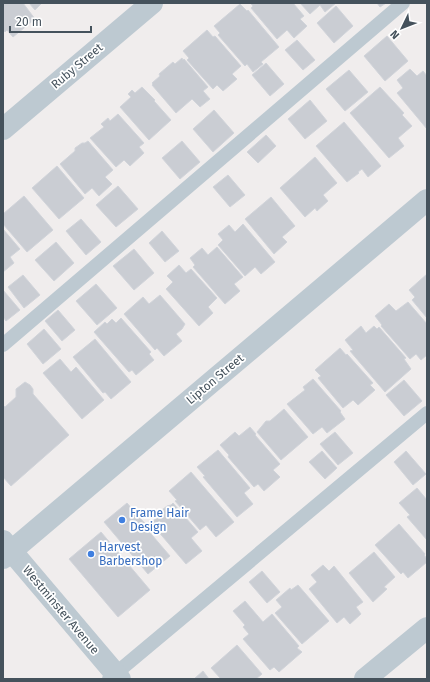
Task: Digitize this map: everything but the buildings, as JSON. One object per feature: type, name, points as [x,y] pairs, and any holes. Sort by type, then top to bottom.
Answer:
[{"type":"street","name":"Ruby Street","points":[[3,129],[152,3]]},
{"type":"street","name":"Lipton Street","points":[[6,550],[427,200]]},
{"type":"street","name":"Westminster Avenue","points":[[6,550],[114,677]]},
{"type":"street","points":[[365,679],[427,628]]},
{"type":"lane","points":[[3,345],[403,3]]},
{"type":"lane","points":[[114,677],[427,413]]},
{"type":"place","name":"Frame Hair Design","points":[[122,520]]},
{"type":"place","name":"Harvest Barbershop","points":[[91,554]]}]
